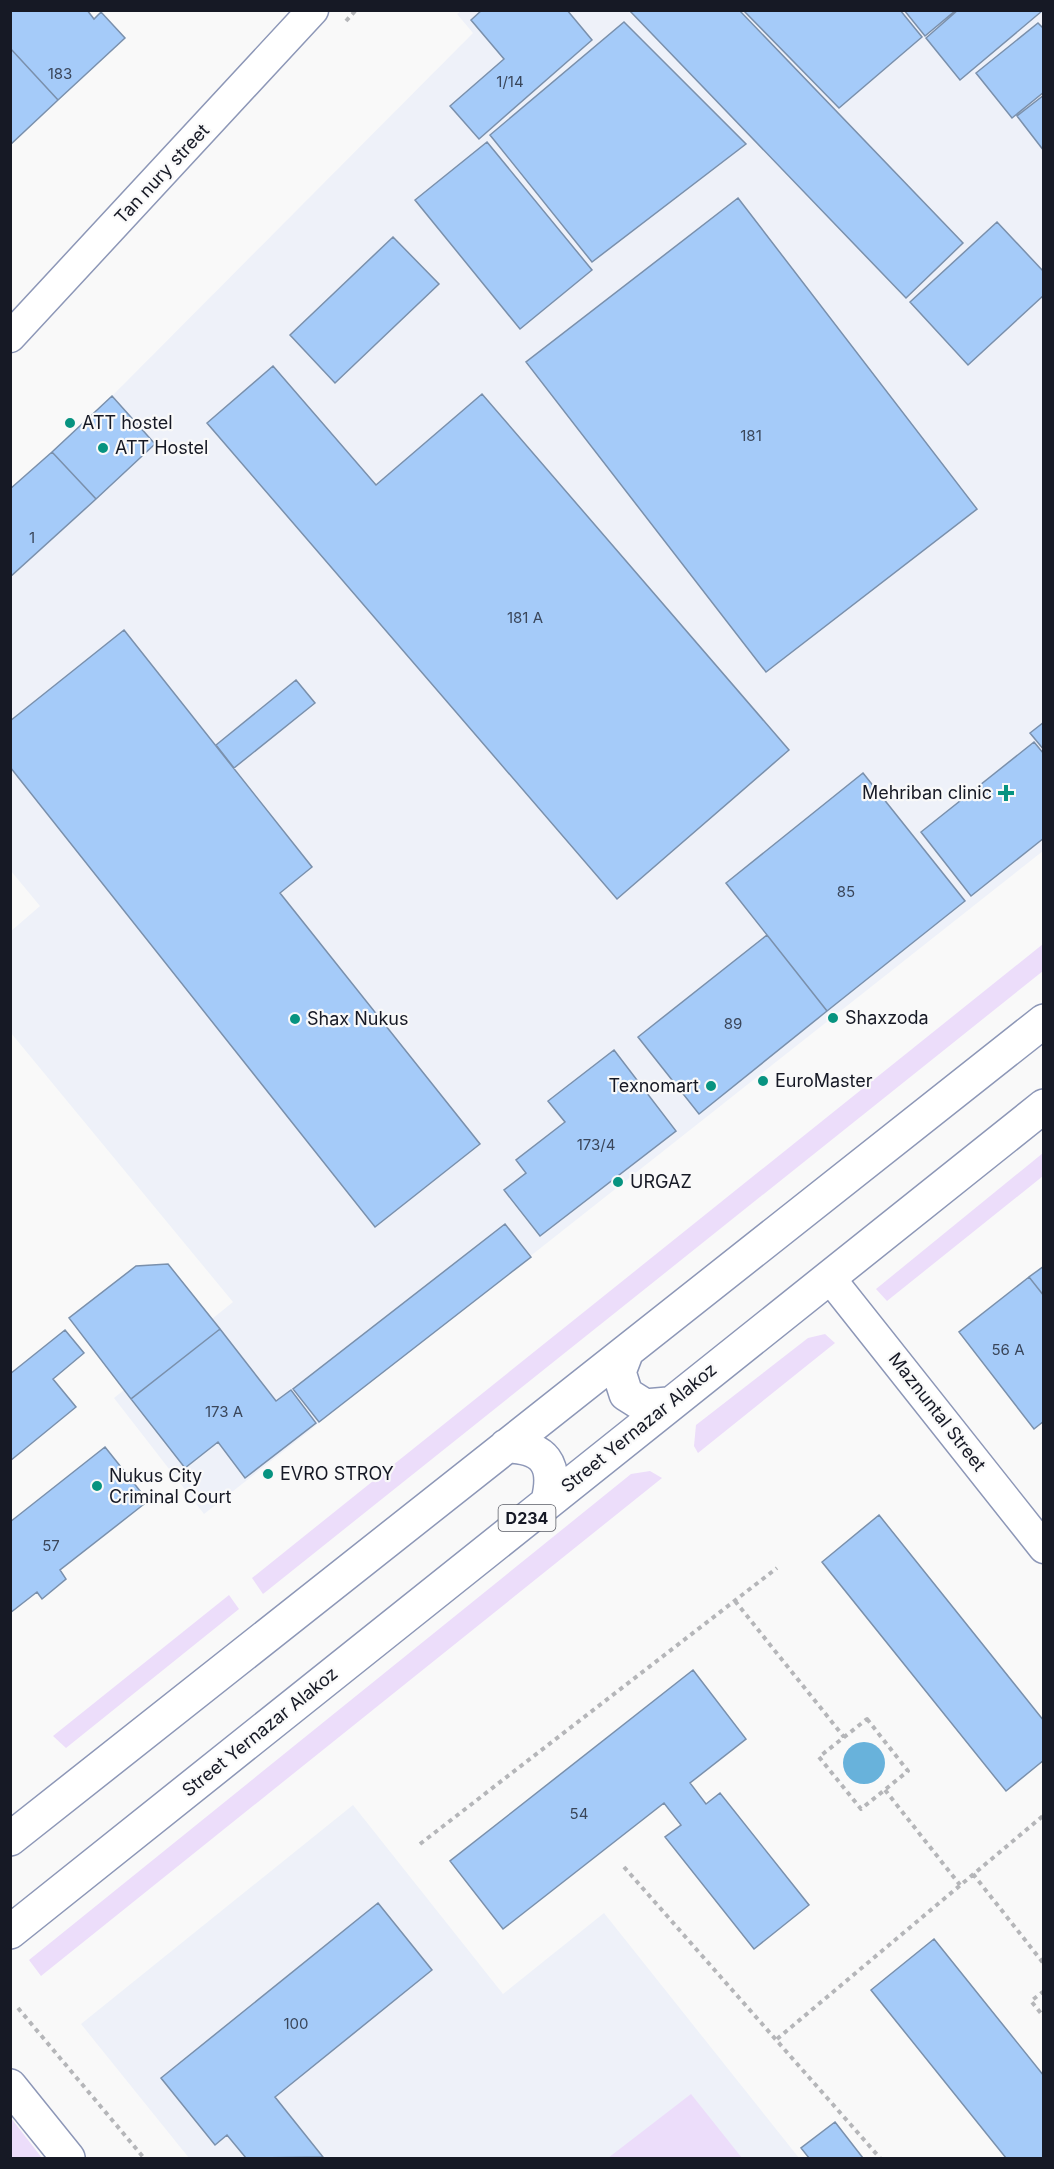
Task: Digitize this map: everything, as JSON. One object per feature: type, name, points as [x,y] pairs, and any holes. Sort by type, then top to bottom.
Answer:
[{"type":"main road","points":[[10,1839],[1044,1021]]},
{"type":"main road","name":"Street Yernazar Alakoz","points":[[10,1932],[668,1404],[1044,1106]]},
{"type":"main road","points":[[627,1351],[619,1372],[626,1394],[645,1406],[668,1404]]},
{"type":"main road","points":[[506,1446],[528,1446],[546,1459],[554,1480],[548,1501]]},
{"type":"main road","points":[[10,2086],[68,2158]]},
{"type":"street","name":"Tan nury street","points":[[10,337],[313,10]]},
{"type":"street","name":"Maznuntal Street","points":[[829,1277],[1044,1548]]},
{"type":"path","points":[[420,1844],[777,1568]]},
{"type":"path","points":[[735,1601],[844,1737]]},
{"type":"path","points":[[867,1719],[908,1771],[885,1790],[861,1809],[819,1757],[867,1719]]},
{"type":"path","points":[[885,1790],[960,1885]]},
{"type":"path","points":[[777,2039],[1044,1815]]},
{"type":"path","points":[[624,1867],[880,2158]]},
{"type":"path","points":[[973,1874],[1044,1964]]},
{"type":"path","points":[[1044,1991],[1031,2001],[1044,2017]]},
{"type":"path","points":[[18,2008],[144,2158]]},
{"type":"shaded area","points":[[461,11],[1043,11],[1043,851],[204,1514],[114,1398],[233,1302],[11,1033],[10,932],[40,906],[11,871],[11,490],[112,396],[473,33],[457,14]]},
{"type":"shaded area","points":[[1043,944],[1043,971],[263,1594],[252,1578]]},
{"type":"shaded area","points":[[1043,1153],[1043,1176],[887,1301],[876,1289]]},
{"type":"shaded area","points":[[825,1334],[835,1343],[698,1453],[694,1446],[696,1425],[808,1338]]},
{"type":"shaded area","points":[[650,1471],[662,1478],[41,1976],[29,1960],[631,1474]]},
{"type":"shaded area","points":[[229,1595],[239,1609],[66,1748],[53,1736]]},
{"type":"shaded area","points":[[353,1805],[503,1994],[604,1913],[799,2158],[189,2158],[81,2024]]},
{"type":"shaded area","points":[[691,2094],[742,2158],[608,2158]]},
{"type":"shaded area","points":[[11,2118],[42,2158],[11,2158]]},
{"type":"water","points":[[864,1742],[872,1743],[879,1748],[884,1755],[884,1771],[879,1778],[872,1783],[864,1784],[856,1783],[849,1778],[844,1771],[843,1763],[844,1755],[849,1748],[856,1743]]},
{"type":"building","points":[[10,10],[87,10],[94,19],[101,12],[125,38],[58,100],[10,48]]},
{"type":"building","points":[[482,10],[567,10],[592,40],[479,139],[450,106],[504,59],[471,20]]},
{"type":"building","points":[[629,10],[739,10],[963,243],[906,298]]},
{"type":"building","points":[[743,10],[900,10],[922,37],[839,108]]},
{"type":"building","points":[[904,10],[956,10],[925,36]]},
{"type":"building","points":[[958,10],[1042,11],[960,80],[926,38]]},
{"type":"building","points":[[624,22],[746,144],[592,262],[490,135]]},
{"type":"building","points":[[1038,23],[1044,29],[1044,92],[1012,118],[976,73]]},
{"type":"building","points":[[10,48],[58,100],[10,145]]},
{"type":"building","points":[[1044,95],[1044,151],[1017,116]]},
{"type":"building","points":[[487,142],[592,270],[520,329],[415,200]]},
{"type":"building","points":[[738,198],[977,509],[766,672],[526,362]]},
{"type":"building","points":[[997,222],[1044,272],[1044,295],[968,365],[910,302]]},
{"type":"building","points":[[393,237],[439,284],[335,383],[290,335]]},
{"type":"building","points":[[273,366],[376,485],[482,394],[789,750],[617,899],[207,423]]},
{"type":"building","name":"ATT Hostel","points":[[112,396],[155,444],[96,499],[52,452]]},
{"type":"building","points":[[52,452],[96,499],[10,577],[10,489]]},
{"type":"building","name":"Shax Nukus","points":[[124,630],[312,867],[280,893],[480,1144],[375,1227],[10,767],[10,721]]},
{"type":"building","points":[[296,680],[315,703],[234,768],[216,745]]},
{"type":"building","points":[[1044,722],[1044,750],[1030,733]]},
{"type":"building","name":"Mehriban clinic","points":[[1034,742],[1044,754],[1044,838],[971,896],[921,832]]},
{"type":"building","points":[[863,773],[965,901],[827,1011],[726,883]]},
{"type":"building","points":[[767,935],[827,1011],[699,1114],[638,1037]]},
{"type":"building","points":[[614,1050],[676,1131],[540,1236],[504,1190],[526,1173],[516,1160],[565,1122],[548,1101]]},
{"type":"building","points":[[505,1224],[531,1257],[319,1422],[293,1389]]},
{"type":"building","points":[[168,1264],[220,1329],[131,1399],[69,1318],[136,1266]]},
{"type":"building","points":[[1044,1266],[1044,1296],[1029,1277]]},
{"type":"building","points":[[1029,1277],[1044,1296],[1044,1421],[1034,1429],[959,1332]]},
{"type":"building","points":[[220,1329],[276,1401],[291,1390],[316,1423],[245,1478],[218,1442],[185,1468],[131,1399]]},
{"type":"building","points":[[65,1330],[84,1353],[53,1379],[76,1407],[10,1461],[10,1374]]},
{"type":"building","points":[[105,1447],[148,1501],[60,1570],[66,1579],[42,1599],[37,1592],[10,1613],[10,1522]]},
{"type":"building","points":[[879,1515],[1044,1721],[1044,1760],[1006,1791],[822,1562]]},
{"type":"building","points":[[693,1670],[746,1739],[690,1783],[706,1804],[720,1793],[809,1905],[754,1949],[665,1837],[681,1825],[664,1803],[503,1929],[450,1861]]},
{"type":"building","points":[[378,1903],[432,1970],[275,2097],[323,2157],[246,2158],[227,2135],[215,2145],[161,2078]]},
{"type":"building","points":[[934,1939],[1044,2076],[1044,2158],[1006,2158],[871,1990]]},
{"type":"building","points":[[835,2122],[863,2158],[809,2158],[801,2148]]},
{"type":"place","name":"ATT hostel","points":[[70,423]]},
{"type":"place","name":"ATT Hostel","points":[[103,448]]},
{"type":"place","name":"Mehriban clinic","points":[[1006,793]]},
{"type":"place","name":"Shaxzoda","points":[[833,1018]]},
{"type":"place","name":"Shax Nukus","points":[[295,1019]]},
{"type":"place","name":"EuroMaster","points":[[763,1081]]},
{"type":"place","name":"Texnomart","points":[[711,1086]]},
{"type":"place","name":"URGAZ","points":[[618,1182]]},
{"type":"place","name":"EVRO STROY","points":[[268,1474]]},
{"type":"place","name":"Nukus City Criminal Court","points":[[97,1486]]}]
